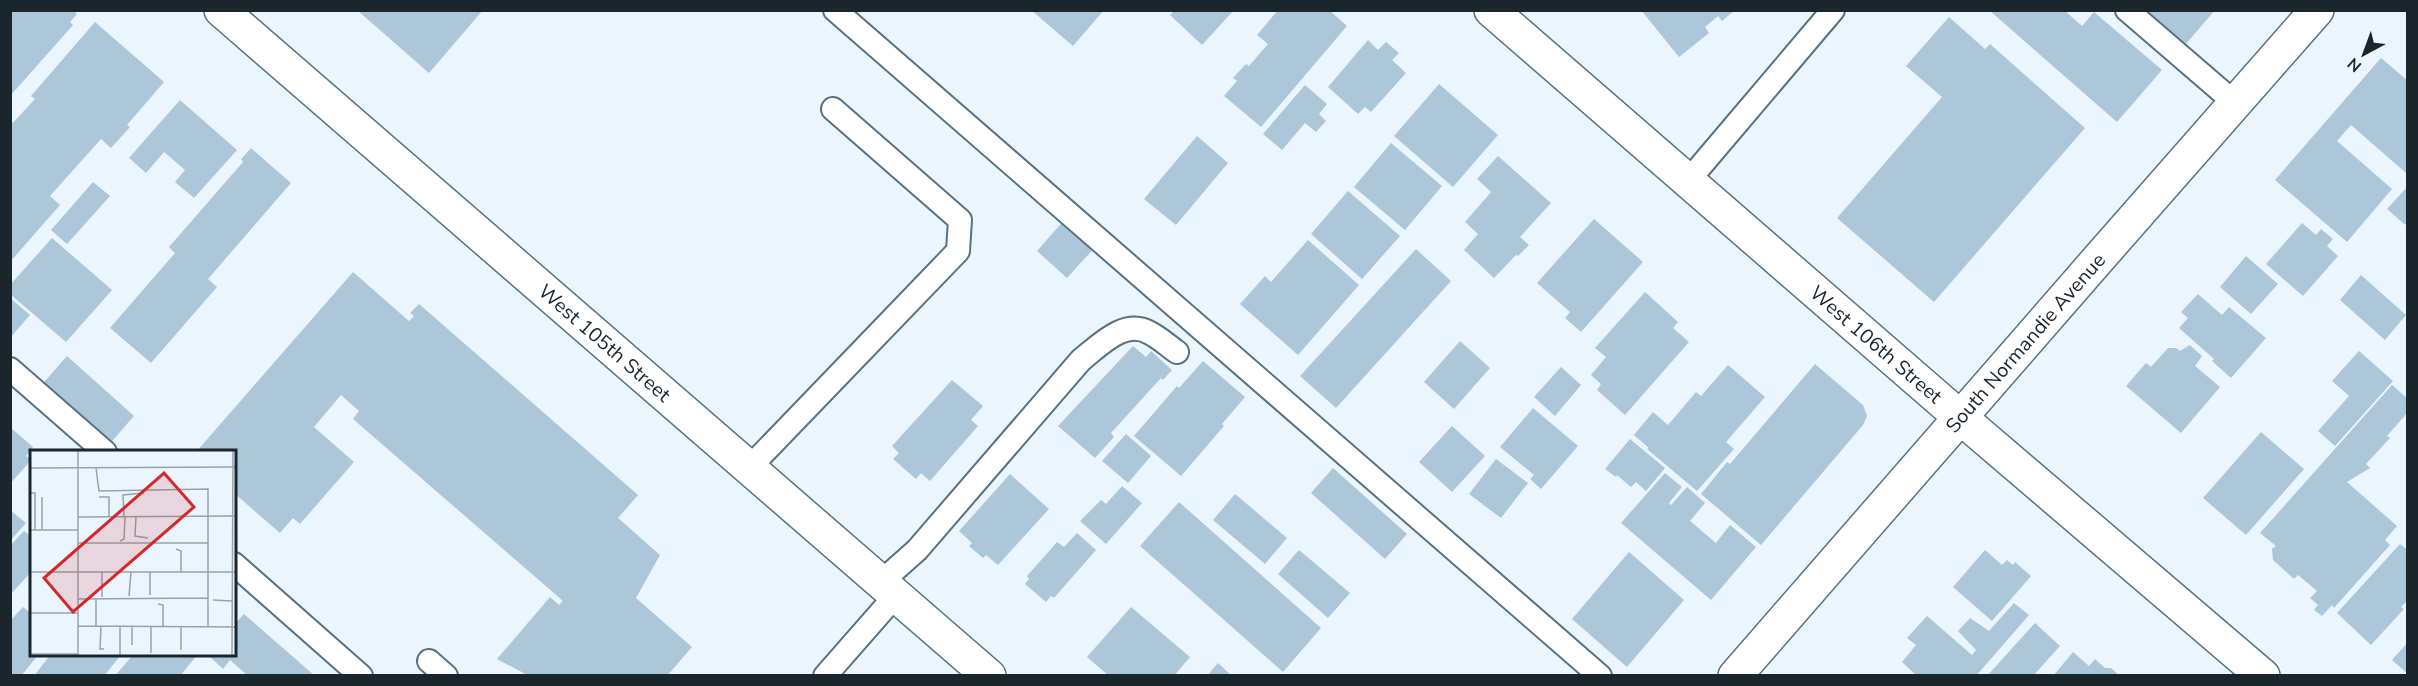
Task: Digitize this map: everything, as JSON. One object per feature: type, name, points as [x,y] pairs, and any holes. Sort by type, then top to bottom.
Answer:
[{"type":"street","name":"West 105th Street","points":[[221,10],[989,675]]},
{"type":"street","name":"West 106th Street","points":[[1491,10],[1961,418],[2263,675]]},
{"type":"street","name":"South Normandie Avenue","points":[[1734,675],[1961,418],[2069,290],[2317,10]]},
{"type":"lane","points":[[835,10],[1600,675]]},
{"type":"lane","points":[[1688,181],[1833,10]]},
{"type":"lane","points":[[2127,10],[2235,103]]},
{"type":"lane","points":[[749,468],[958,251],[960,220],[833,109]]},
{"type":"lane","points":[[825,675],[917,550],[1081,360],[1110,337],[1127,329],[1149,331],[1177,352]]},
{"type":"lane","points":[[10,369],[103,450]]},
{"type":"lane","points":[[236,566],[361,675]]},
{"type":"lane","points":[[429,661],[446,675]]},
{"type":"building","points":[[10,10],[73,10],[77,14],[70,22],[73,25],[10,96]]},
{"type":"building","points":[[357,10],[483,10],[429,73]]},
{"type":"building","points":[[1031,10],[1104,10],[1073,46]]},
{"type":"building","points":[[1175,10],[1234,10],[1202,45],[1170,15]]},
{"type":"building","points":[[1278,10],[1329,10],[1347,26],[1261,127],[1224,96],[1237,81],[1233,78],[1246,64],[1249,66],[1268,44],[1257,35]]},
{"type":"building","points":[[1641,10],[1735,10],[1722,21],[1718,16],[1705,27],[1709,33],[1679,57]]},
{"type":"building","points":[[1989,10],[2064,10],[2082,26],[2094,12],[2162,70],[2117,122]]},
{"type":"building","points":[[2146,10],[2215,10],[2185,45]]},
{"type":"building","points":[[1949,17],[1985,49],[1990,44],[2085,128],[1934,302],[1837,218],[1942,97],[1906,66]]},
{"type":"building","points":[[95,22],[164,82],[127,125],[130,127],[111,148],[101,139],[50,196],[60,205],[10,262],[10,126],[35,99],[31,96]]},
{"type":"building","points":[[1368,40],[1378,50],[1386,42],[1399,53],[1392,60],[1406,73],[1371,112],[1365,107],[1358,114],[1328,87]]},
{"type":"building","points":[[2381,58],[2408,81],[2408,171],[2406,173],[2351,125],[2337,141],[2392,189],[2347,242],[2275,180]]},
{"type":"building","points":[[1439,84],[1498,135],[1453,187],[1394,136]]},
{"type":"building","points":[[1305,85],[1327,104],[1319,114],[1326,121],[1316,132],[1305,123],[1282,150],[1263,134]]},
{"type":"building","points":[[180,100],[237,150],[194,198],[175,182],[185,170],[164,152],[146,173],[129,158]]},
{"type":"building","points":[[1197,136],[1228,163],[1176,225],[1144,199]]},
{"type":"building","points":[[1391,143],[1442,186],[1405,230],[1354,187]]},
{"type":"building","points":[[251,148],[291,183],[208,279],[217,287],[151,363],[110,328],[175,253],[169,247],[243,162],[241,159]]},
{"type":"building","points":[[1498,156],[1551,203],[1520,237],[1529,245],[1494,278],[1464,250],[1478,234],[1465,222],[1491,192],[1477,179]]},
{"type":"building","points":[[93,182],[110,196],[67,244],[51,230]]},
{"type":"building","points":[[2408,186],[2408,225],[2387,209]]},
{"type":"building","points":[[1348,191],[1400,236],[1362,279],[1311,234]]},
{"type":"building","points":[[1066,218],[1097,245],[1067,278],[1037,251]]},
{"type":"building","points":[[1594,219],[1643,262],[1581,332],[1565,318],[1570,312],[1537,283]]},
{"type":"building","points":[[2302,223],[2316,235],[2321,229],[2333,239],[2327,246],[2338,256],[2303,296],[2266,264]]},
{"type":"building","points":[[52,238],[112,290],[66,342],[10,294],[10,285]]},
{"type":"building","points":[[1308,240],[1359,285],[1298,355],[1240,304],[1265,276],[1271,282]]},
{"type":"building","points":[[1416,249],[1451,281],[1336,408],[1300,376]]},
{"type":"building","points":[[2246,256],[2278,284],[2251,314],[2220,287]]},
{"type":"building","points":[[353,272],[409,321],[414,316],[410,313],[419,304],[638,495],[618,518],[660,555],[636,598],[692,647],[667,676],[529,676],[497,659],[550,597],[559,605],[563,601],[353,419],[359,411],[341,395],[314,427],[354,462],[300,524],[293,518],[280,533],[236,495],[236,450],[198,450]]},
{"type":"building","points":[[2361,275],[2406,315],[2385,340],[2340,300]]},
{"type":"building","points":[[1645,292],[1678,322],[1673,328],[1689,342],[1625,415],[1597,390],[1601,384],[1591,375],[1606,357],[1595,348]]},
{"type":"building","points":[[2198,294],[2222,315],[2229,307],[2266,338],[2231,378],[2212,361],[2214,359],[2179,328],[2188,318],[2181,312]]},
{"type":"building","points":[[10,298],[30,315],[10,338]]},
{"type":"building","points":[[1460,341],[1490,368],[1454,409],[1424,382]]},
{"type":"building","points":[[2190,345],[2202,356],[2195,366],[2220,387],[2181,433],[2126,386],[2146,363],[2151,367],[2168,348],[2176,348],[2180,351]]},
{"type":"building","points":[[1133,346],[1146,357],[1151,351],[1172,370],[1163,380],[1161,378],[1111,433],[1114,437],[1095,458],[1058,426]]},
{"type":"building","points":[[2359,351],[2393,381],[2335,446],[2318,431],[2349,396],[2332,381]]},
{"type":"building","points":[[67,356],[134,416],[106,448],[38,389]]},
{"type":"building","points":[[1203,361],[1245,397],[1222,424],[1224,426],[1181,476],[1134,436],[1177,386],[1179,388]]},
{"type":"building","points":[[1815,364],[1863,405],[1867,416],[1863,425],[1761,545],[1701,494],[1727,462],[1730,464]]},
{"type":"building","points":[[1728,365],[1765,397],[1726,442],[1734,449],[1697,491],[1647,449],[1649,448],[1634,435],[1653,412],[1668,425],[1696,392],[1701,396]]},
{"type":"building","points":[[1561,367],[1581,385],[1555,416],[1534,397]]},
{"type":"building","points":[[952,380],[983,406],[971,420],[978,426],[930,481],[921,473],[916,479],[893,459],[899,453],[892,446]]},
{"type":"building","points":[[2392,385],[2408,399],[2408,412],[2387,436],[2390,438],[2366,464],[2370,468],[2347,482],[2397,526],[2385,540],[2390,545],[2334,608],[2332,605],[2322,616],[2314,610],[2318,605],[2310,598],[2317,591],[2298,575],[2294,579],[2273,560],[2272,549],[2276,546],[2260,533]]},
{"type":"building","points":[[1533,408],[1578,446],[1541,489],[1530,479],[1534,475],[1500,447]]},
{"type":"building","points":[[1452,426],[1485,456],[1452,492],[1419,462]]},
{"type":"building","points":[[10,427],[33,447],[26,456],[30,461],[10,484]]},
{"type":"building","points":[[2261,432],[2304,469],[2246,535],[2203,498]]},
{"type":"building","points":[[1126,434],[1151,456],[1128,483],[1102,461]]},
{"type":"building","points":[[1630,439],[1665,468],[1646,491],[1636,482],[1631,487],[1617,475],[1616,477],[1605,469]]},
{"type":"building","points":[[1496,459],[1528,483],[1501,518],[1469,494]]},
{"type":"building","points":[[1333,468],[1407,534],[1385,559],[1311,493]]},
{"type":"building","points":[[1665,473],[1682,487],[1669,503],[1671,505],[1687,487],[1705,503],[1690,521],[1716,543],[1730,525],[1756,547],[1711,600],[1621,523]]},
{"type":"building","points":[[1010,474],[1049,509],[998,565],[986,555],[983,558],[969,546],[972,543],[959,531]]},
{"type":"building","points":[[1122,486],[1142,503],[1106,544],[1080,521],[1101,500],[1106,504]]},
{"type":"building","points":[[1235,494],[1287,538],[1265,564],[1213,520]]},
{"type":"building","points":[[1179,502],[1321,628],[1283,672],[1140,546]]},
{"type":"building","points":[[10,510],[26,523],[10,541]]},
{"type":"building","points":[[24,531],[30,536],[30,573],[10,595],[10,546]]},
{"type":"building","points":[[1077,533],[1096,550],[1054,598],[1051,596],[1046,602],[1025,584],[1029,579],[1027,576],[1057,542],[1064,547]]},
{"type":"building","points":[[2400,544],[2408,550],[2408,600],[2401,607],[2404,609],[2371,645],[2337,613]]},
{"type":"building","points":[[1299,550],[1350,593],[1328,618],[1278,574]]},
{"type":"building","points":[[1985,550],[2002,565],[2007,560],[2013,565],[2015,562],[2031,576],[1992,621],[1953,587]]},
{"type":"building","points":[[1629,552],[1684,600],[1627,667],[1572,619]]},
{"type":"building","points":[[2014,603],[2029,615],[1976,676],[1917,676],[1902,662],[1916,645],[1907,638],[1927,616],[1972,655],[1976,650],[1958,631],[1970,618],[1989,631]]},
{"type":"building","points":[[23,607],[30,612],[30,656],[37,656],[21,676],[14,676],[10,672],[10,621]]},
{"type":"building","points":[[1131,607],[1190,657],[1174,676],[1109,676],[1087,657]]},
{"type":"building","points":[[244,614],[315,676],[248,676],[230,660],[223,669],[209,656],[236,656],[236,623]]},
{"type":"building","points":[[2035,623],[2060,646],[2033,676],[1987,676]]},
{"type":"building","points":[[2408,642],[2408,674],[2392,660]]},
{"type":"building","points":[[2073,652],[2089,666],[2095,659],[2105,668],[2111,668],[2120,676],[2053,676]]},
{"type":"building","points":[[49,656],[120,656],[104,676],[34,676]]},
{"type":"building","points":[[196,656],[180,676],[115,676],[131,657]]},
{"type":"building","points":[[1218,663],[1232,676],[1207,676]]}]
